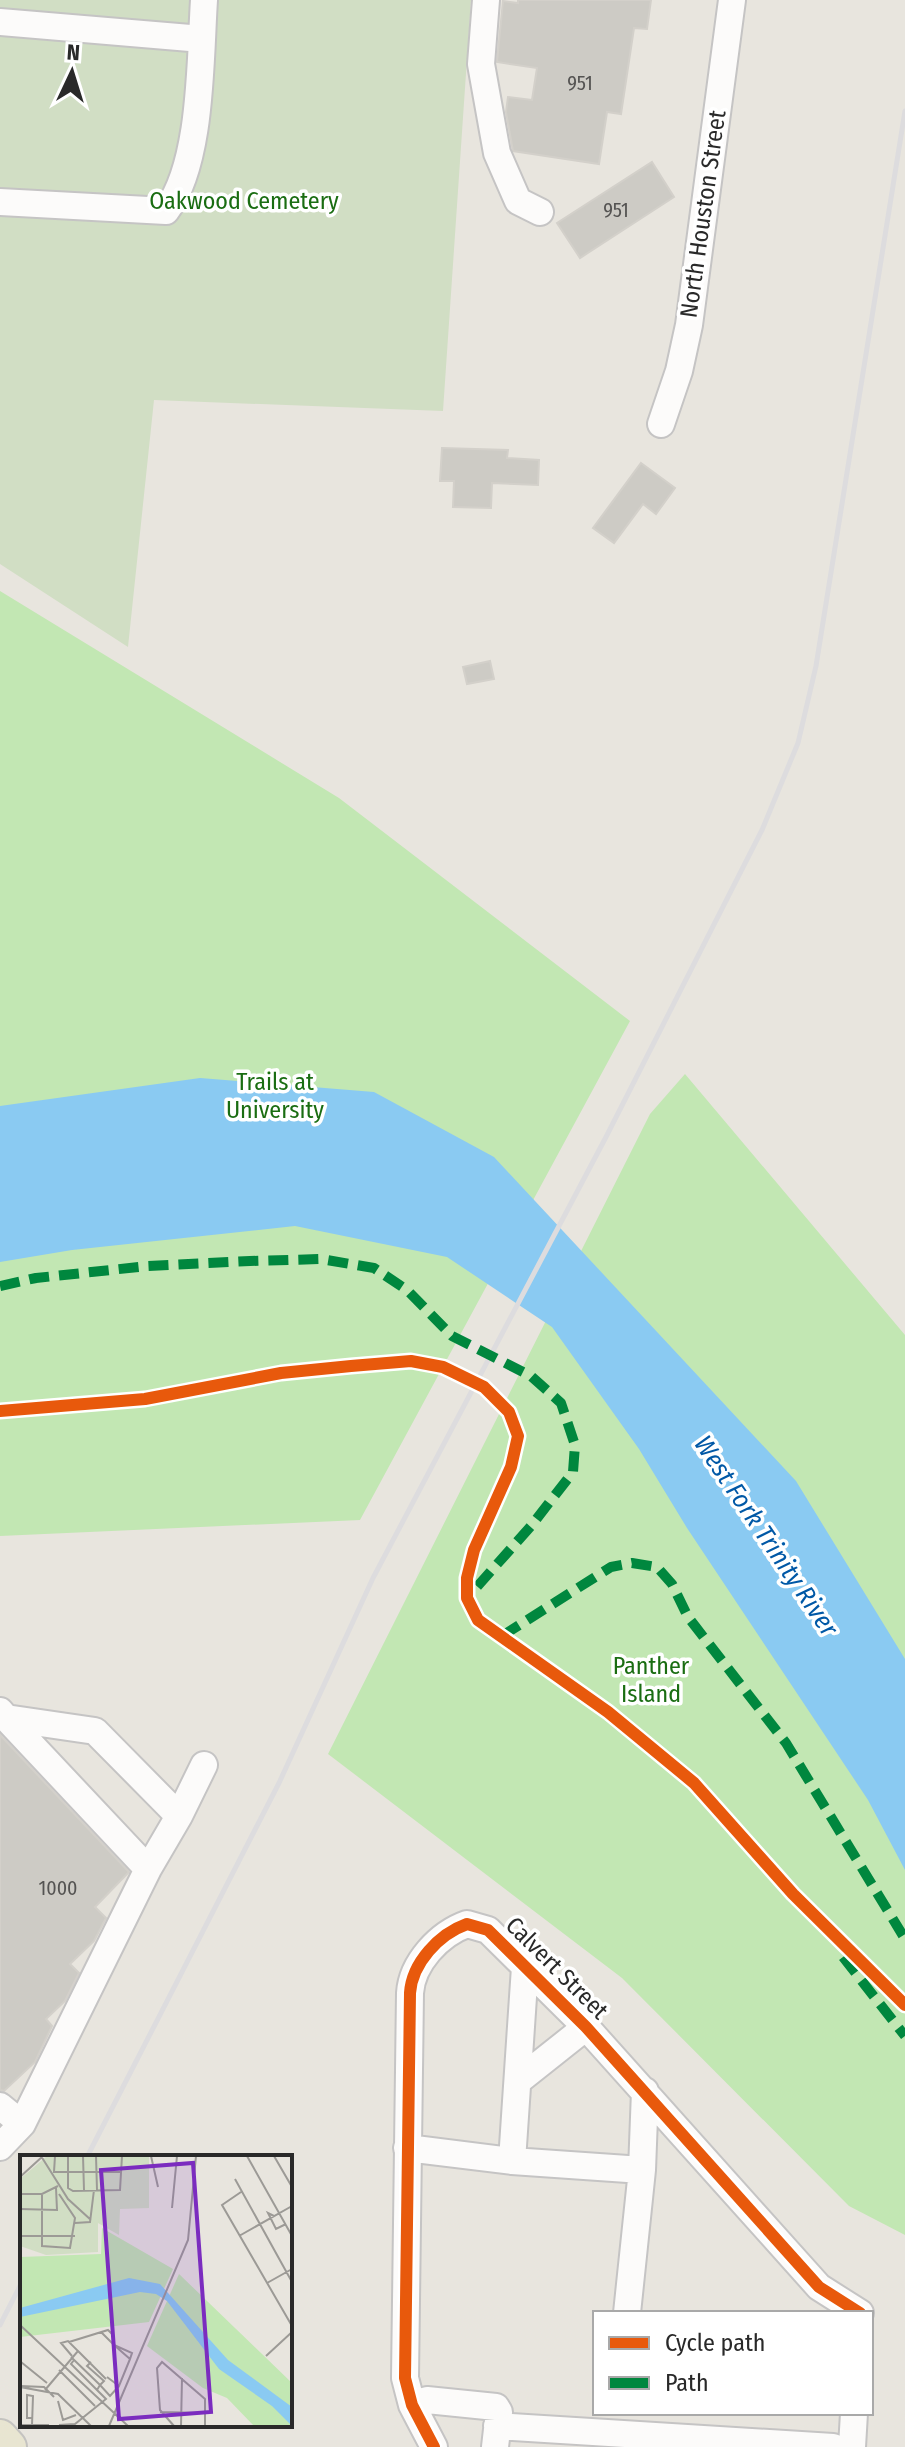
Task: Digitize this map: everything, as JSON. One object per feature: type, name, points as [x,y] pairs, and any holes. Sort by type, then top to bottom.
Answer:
[{"type":"main road","points":[[0,2437],[9,2447]]},
{"type":"street","points":[[0,202],[166,211],[180,193],[189,167],[204,0]]},
{"type":"street","points":[[486,0],[481,64],[497,153],[518,201],[540,212]]},
{"type":"street","name":"North Houston Street","points":[[661,424],[679,371],[689,325],[732,0]]},
{"type":"street","points":[[0,22],[202,39]]},
{"type":"street","points":[[3,1714],[95,1731],[179,1816]]},
{"type":"street","points":[[3,1714],[148,1869]]},
{"type":"street","points":[[0,2147],[22,2124],[148,1869],[204,1765]]},
{"type":"street","name":"Calvert Street","points":[[434,2447],[412,2405],[405,2378],[410,1993],[414,1971],[447,1934],[467,1924],[488,1930],[586,2027],[819,2287],[860,2311]]},
{"type":"street","points":[[512,2161],[525,1967]]},
{"type":"street","points":[[518,2081],[586,2027]]},
{"type":"street","points":[[627,2311],[642,2170],[645,2091]]},
{"type":"street","points":[[0,2106],[22,2124]]},
{"type":"street","points":[[407,2148],[512,2161],[642,2170]]},
{"type":"street","points":[[412,2405],[427,2400],[490,2404],[499,2412],[496,2436],[615,2431],[833,2447]]},
{"type":"street","points":[[852,2447],[854,2415]]},
{"type":"green space","name":"Oakwood Cemetery","points":[[0,0],[471,0],[443,411],[154,400],[128,647],[0,564]]},
{"type":"green space","name":"Trails at University","points":[[0,591],[339,798],[630,1021],[360,1520],[0,1536]]},
{"type":"green space","name":"Panther Island","points":[[685,1074],[905,1335],[905,2235],[849,2206],[622,1978],[328,1754],[650,1114]]},
{"type":"water","name":"West Fork Trinity River","points":[[200,1078],[374,1092],[494,1157],[796,1481],[905,1659],[905,1870],[868,1800],[687,1528],[639,1449],[552,1327],[447,1257],[295,1226],[72,1250],[0,1262],[0,1106]]},
{"type":"building","points":[[518,0],[651,0],[647,29],[634,28],[621,114],[607,112],[599,164],[513,151],[506,112],[508,97],[532,100],[537,68],[497,62],[503,1],[518,3]]},
{"type":"building","points":[[652,162],[674,197],[580,258],[557,223]]},
{"type":"building","points":[[442,448],[508,450],[507,458],[539,460],[538,485],[492,483],[491,508],[453,507],[454,481],[440,481]]},
{"type":"building","points":[[641,463],[675,488],[656,514],[643,504],[614,543],[593,528]]},
{"type":"building","points":[[490,661],[494,679],[467,684],[463,667]]},
{"type":"building","points":[[0,1735],[129,1872],[95,1907],[106,1918],[94,1941],[70,1964],[79,1973],[65,2001],[46,2019],[52,2026],[35,2062],[4,2091],[0,2090]]},
{"type":"railway","points":[[88,2155],[279,1783],[373,1578],[606,1137],[762,830],[798,743],[816,666],[905,111]]},
{"type":"railway","points":[[0,2325],[20,2286]]},
{"type":"marked path","points":[[0,1286],[36,1278],[148,1266],[321,1259],[374,1268],[407,1290],[452,1336],[531,1376],[561,1403],[575,1445],[573,1472],[531,1526],[467,1598]]},
{"type":"marked path","points":[[502,1636],[611,1567],[632,1563],[657,1567],[672,1584],[688,1617],[786,1743],[905,1939]]},
{"type":"marked path","points":[[843,1957],[905,2036]]},
{"type":"cycle path","points":[[0,1411],[145,1399],[281,1373],[411,1361],[443,1367],[484,1387],[509,1412],[518,1436],[511,1467],[474,1550],[467,1578],[467,1598],[478,1620],[608,1712],[694,1783],[793,1894],[905,2005]]},
{"type":"cycle path","points":[[434,2447],[412,2405],[405,2378],[410,1993],[416,1971],[429,1951],[437,1942],[467,1924],[488,1930],[586,2027],[819,2287],[857,2311]]}]
